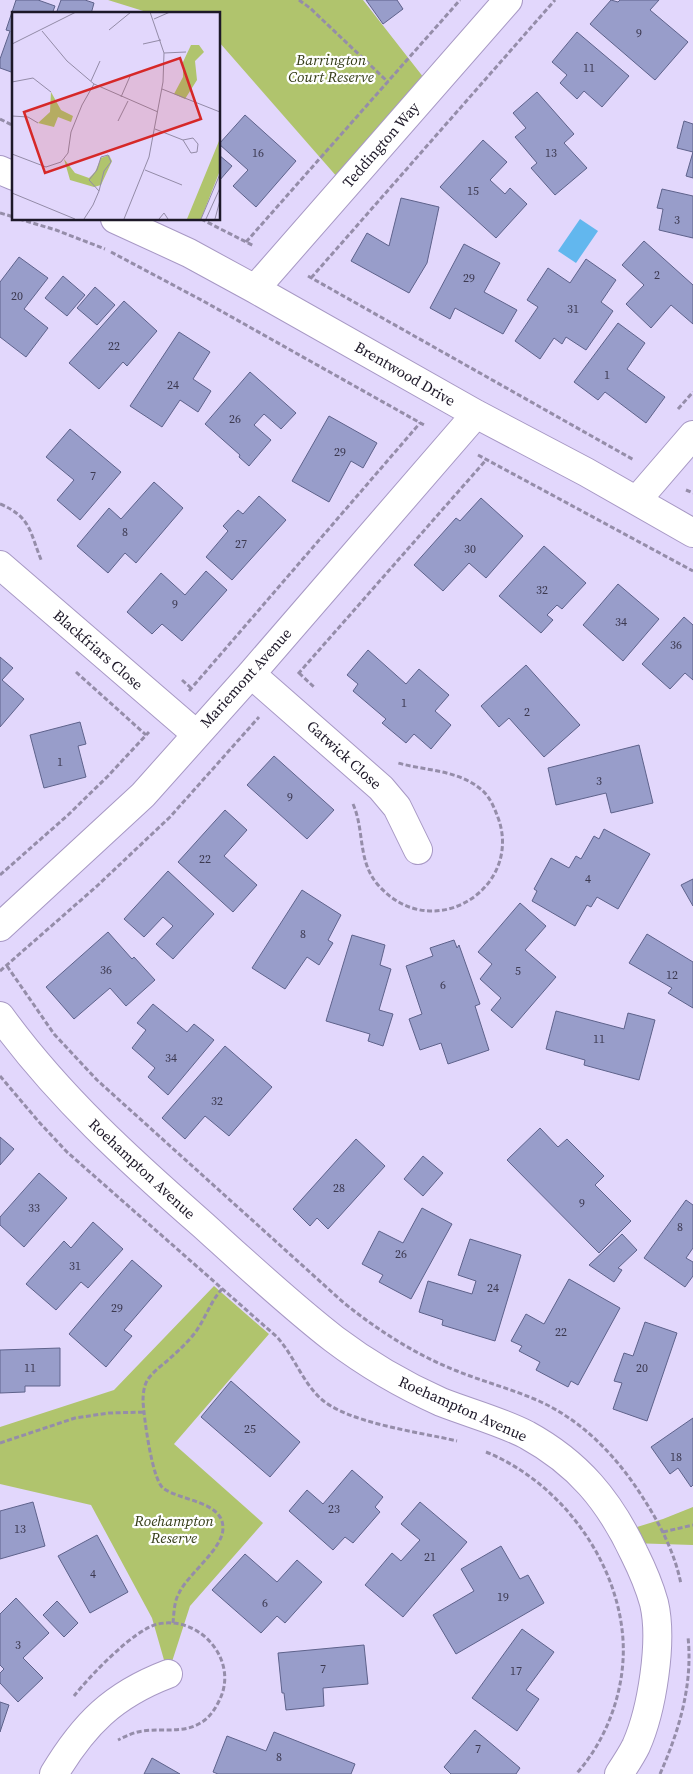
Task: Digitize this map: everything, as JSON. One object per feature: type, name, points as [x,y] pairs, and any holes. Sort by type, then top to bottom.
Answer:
[{"type":"street","name":"Teddington Way","points":[[254,289],[508,0]]},
{"type":"street","points":[[0,170],[12,175]]},
{"type":"street","name":"Brentwood Drive","points":[[116,220],[189,254],[254,289],[476,414],[637,500],[693,533]]},
{"type":"street","name":"Mariemont Avenue","points":[[0,926],[143,795],[252,674],[476,414]]},
{"type":"street","points":[[637,500],[693,435]]},
{"type":"street","name":"Blackfriars Close","points":[[0,565],[196,734]]},
{"type":"street","name":"Gatwick Close","points":[[252,674],[381,788],[397,807],[418,850]]},
{"type":"street","name":"Roehampton Avenue","points":[[0,1016],[15,1037],[72,1103],[130,1160],[240,1259],[334,1339],[390,1377],[416,1390],[527,1435],[578,1471],[600,1495],[619,1522],[643,1572],[654,1605],[656,1624],[657,1643],[654,1682],[648,1710],[636,1746],[619,1774]]},
{"type":"street","points":[[54,1774],[71,1746],[94,1720],[118,1698],[144,1683],[168,1674]]},
{"type":"path","points":[[299,0],[310,8],[388,82]]},
{"type":"path","points":[[246,242],[460,0]]},
{"type":"path","points":[[556,0],[310,277],[633,460]]},
{"type":"path","points":[[0,119],[12,125]]},
{"type":"path","points":[[22,220],[56,230],[108,250],[205,302],[422,424],[191,688],[176,675]]},
{"type":"path","points":[[203,220],[257,248]]},
{"type":"path","points":[[477,454],[693,571]]},
{"type":"path","points":[[299,673],[486,460]]},
{"type":"path","points":[[686,490],[693,493]]},
{"type":"path","points":[[0,504],[16,512],[32,530],[43,564]]},
{"type":"path","points":[[0,971],[97,886],[170,817],[257,720]]},
{"type":"path","points":[[0,875],[108,776],[146,735]]},
{"type":"path","points":[[7,966],[54,1034],[96,1080],[344,1303],[369,1323],[425,1356],[456,1371],[540,1402],[570,1419],[610,1452],[636,1487],[663,1532],[682,1589]]},
{"type":"path","points":[[0,1076],[39,1122],[68,1152],[277,1337],[288,1350],[307,1383],[321,1399],[344,1414],[460,1442]]},
{"type":"path","points":[[173,1623],[178,1594],[215,1547],[222,1535],[223,1527],[217,1513],[212,1508],[174,1495],[159,1484],[154,1470],[143,1400],[144,1389],[148,1379],[182,1348],[196,1332],[215,1297],[222,1289]]},
{"type":"path","points":[[0,1443],[81,1417],[109,1413],[145,1412]]},
{"type":"path","points":[[484,1451],[522,1472],[547,1491],[575,1520],[589,1540],[612,1588],[620,1616],[623,1641],[623,1671],[616,1699],[606,1730],[576,1774]]},
{"type":"path","points":[[663,1532],[693,1525]]},
{"type":"path","points":[[660,1774],[679,1727],[688,1683],[688,1636]]},
{"type":"green space","name":"Barrington Court Reserve","points":[[108,0],[363,0],[431,87],[345,186],[220,43],[220,12],[147,12]]},
{"type":"green space","name":"Roehampton Reserve","points":[[214,1286],[269,1334],[174,1444],[263,1523],[190,1606],[168,1674],[152,1618],[91,1505],[0,1484],[0,1427],[114,1390]]},
{"type":"green space","points":[[693,1507],[693,1545],[630,1543],[624,1531],[663,1519]]},
{"type":"water","points":[[580,219],[598,231],[576,263],[558,251]]},
{"type":"building","points":[[16,0],[38,0],[55,6],[53,12],[12,12]]},
{"type":"building","points":[[61,0],[85,0],[94,3],[92,12],[57,11]]},
{"type":"building","points":[[366,0],[397,0],[403,9],[383,24]]},
{"type":"building","points":[[611,0],[618,2],[620,0],[659,0],[650,10],[688,42],[655,80],[590,24]]},
{"type":"building","points":[[12,12],[12,72],[0,68],[0,59],[10,31],[6,30]]},
{"type":"building","points":[[577,32],[629,76],[602,107],[584,91],[577,99],[560,83],[567,75],[552,62]]},
{"type":"building","points":[[537,92],[574,134],[564,143],[587,168],[555,195],[531,168],[537,163],[515,137],[526,128],[513,113]]},
{"type":"building","points":[[245,115],[296,161],[256,207],[233,186],[248,170],[220,143]]},
{"type":"building","points":[[684,121],[693,124],[693,152],[677,148]]},
{"type":"building","points":[[483,140],[507,162],[490,180],[505,194],[510,188],[527,204],[496,238],[440,187]]},
{"type":"building","points":[[693,152],[693,178],[686,176]]},
{"type":"building","points":[[220,156],[232,166],[220,180]]},
{"type":"building","points":[[662,189],[693,196],[693,238],[659,230],[663,209],[657,208]]},
{"type":"building","points":[[401,198],[439,207],[427,263],[409,293],[351,261],[367,233],[389,246]]},
{"type":"building","points":[[644,241],[693,285],[693,324],[671,305],[651,328],[626,304],[644,285],[622,265]]},
{"type":"building","points":[[464,244],[500,263],[484,292],[517,310],[503,334],[455,308],[450,319],[430,308]]},
{"type":"building","points":[[19,257],[48,278],[24,309],[48,328],[26,357],[0,337],[0,282]]},
{"type":"building","points":[[586,259],[616,280],[601,302],[613,311],[586,350],[566,337],[562,344],[554,338],[540,359],[515,341],[538,307],[527,300],[548,268],[570,283]]},
{"type":"building","points":[[63,276],[85,295],[67,316],[45,298]]},
{"type":"building","points":[[95,287],[115,305],[97,325],[77,308]]},
{"type":"building","points":[[124,301],[157,331],[127,366],[123,362],[99,389],[69,363]]},
{"type":"building","points":[[618,323],[645,343],[627,369],[665,397],[646,423],[605,392],[598,400],[574,382]]},
{"type":"building","points":[[179,332],[210,352],[193,379],[211,391],[198,412],[180,400],[162,427],[130,406]]},
{"type":"building","points":[[250,372],[296,413],[281,429],[264,414],[254,425],[271,440],[249,466],[239,457],[240,455],[205,424]]},
{"type":"building","points":[[329,416],[377,443],[363,468],[351,461],[329,502],[292,481]]},
{"type":"building","points":[[70,429],[121,472],[80,520],[57,500],[74,480],[46,457]]},
{"type":"building","points":[[154,482],[183,508],[136,563],[125,553],[108,573],[77,546],[109,508],[121,519]]},
{"type":"building","points":[[259,496],[286,520],[232,580],[206,557],[228,531],[223,526],[238,510],[243,514]]},
{"type":"building","points":[[481,498],[523,536],[486,578],[469,563],[443,591],[414,565],[456,518],[460,521]]},
{"type":"building","points":[[544,546],[586,583],[562,609],[557,605],[547,615],[553,620],[541,633],[499,596]]},
{"type":"building","points":[[206,571],[227,590],[182,641],[162,624],[152,634],[127,612],[161,573],[185,595]]},
{"type":"building","points":[[618,584],[659,619],[623,661],[583,625]]},
{"type":"building","points":[[684,617],[693,625],[693,680],[685,673],[670,689],[642,664]]},
{"type":"building","points":[[368,650],[406,684],[419,669],[449,695],[435,711],[451,725],[431,749],[414,734],[406,743],[382,723],[386,719],[353,691],[358,684],[347,675]]},
{"type":"building","points":[[0,657],[13,668],[2,680],[24,699],[0,727]]},
{"type":"building","points":[[526,665],[580,725],[544,757],[509,718],[499,727],[481,706]]},
{"type":"building","points":[[80,722],[86,744],[78,746],[86,777],[44,788],[30,735]]},
{"type":"building","points":[[639,745],[653,803],[611,813],[606,793],[556,805],[548,768]]},
{"type":"building","points":[[274,756],[334,810],[307,839],[247,785]]},
{"type":"building","points":[[225,810],[247,830],[224,856],[257,885],[233,912],[178,862]]},
{"type":"building","points":[[604,829],[650,854],[618,909],[597,897],[591,907],[587,905],[575,926],[532,901],[537,891],[534,889],[551,858],[569,868],[576,856],[581,859],[594,836],[599,839]]},
{"type":"building","points":[[168,871],[214,914],[173,959],[156,944],[173,926],[163,917],[144,937],[124,919]]},
{"type":"building","points":[[693,879],[693,906],[681,885]]},
{"type":"building","points":[[302,890],[341,915],[328,940],[333,943],[319,965],[307,957],[285,989],[252,968]]},
{"type":"building","points":[[520,903],[546,926],[525,950],[556,977],[512,1028],[491,1010],[501,998],[480,979],[492,964],[478,952]]},
{"type":"building","points":[[108,932],[132,959],[134,957],[155,980],[126,1006],[110,988],[74,1019],[46,987]]},
{"type":"building","points":[[647,934],[693,962],[693,1008],[668,993],[672,988],[629,963]]},
{"type":"building","points":[[352,935],[385,945],[380,965],[391,969],[379,1010],[393,1014],[383,1046],[368,1041],[370,1034],[326,1021]]},
{"type":"building","points":[[454,940],[457,948],[459,945],[480,1004],[475,1006],[489,1050],[448,1064],[441,1043],[420,1050],[409,1019],[422,1014],[406,966],[433,956],[430,948]]},
{"type":"building","points":[[153,1004],[187,1032],[194,1024],[214,1040],[168,1095],[148,1077],[155,1068],[132,1048],[146,1030],[137,1023]]},
{"type":"building","points":[[556,1011],[624,1029],[628,1013],[655,1020],[639,1080],[584,1065],[585,1060],[546,1049]]},
{"type":"building","points":[[225,1046],[272,1087],[229,1136],[205,1116],[185,1139],[162,1118]]},
{"type":"building","points":[[540,1128],[558,1147],[567,1139],[604,1176],[595,1185],[631,1221],[599,1253],[507,1160]]},
{"type":"building","points":[[0,1137],[14,1149],[0,1165]]},
{"type":"building","points":[[356,1139],[385,1166],[328,1229],[317,1218],[310,1226],[293,1209]]},
{"type":"building","points":[[423,1156],[443,1173],[423,1196],[404,1179]]},
{"type":"building","points":[[39,1173],[67,1198],[24,1247],[0,1225],[0,1217]]},
{"type":"building","points":[[686,1200],[693,1205],[693,1248],[686,1258],[693,1262],[693,1276],[685,1287],[644,1258]]},
{"type":"building","points":[[422,1208],[452,1224],[411,1299],[379,1282],[383,1275],[362,1264],[379,1231],[403,1243]]},
{"type":"building","points":[[93,1222],[123,1249],[88,1288],[81,1282],[56,1310],[26,1284],[64,1241],[71,1248]]},
{"type":"building","points":[[622,1234],[637,1250],[618,1268],[622,1270],[614,1282],[589,1265]]},
{"type":"building","points":[[470,1239],[521,1255],[495,1341],[442,1325],[443,1320],[419,1312],[428,1281],[472,1294],[476,1281],[458,1275]]},
{"type":"building","points":[[132,1260],[162,1286],[124,1330],[132,1336],[106,1367],[69,1334]]},
{"type":"building","points":[[569,1279],[620,1308],[578,1385],[571,1381],[568,1387],[536,1370],[540,1362],[519,1351],[522,1346],[511,1341],[526,1314],[544,1324]]},
{"type":"building","points":[[645,1322],[677,1333],[647,1421],[613,1409],[622,1383],[614,1381],[624,1353],[633,1356]]},
{"type":"building","points":[[60,1348],[60,1386],[25,1386],[25,1392],[0,1393],[0,1350]]},
{"type":"building","points":[[231,1381],[300,1442],[270,1477],[201,1417]]},
{"type":"building","points":[[693,1418],[693,1485],[691,1487],[678,1468],[670,1474],[651,1447]]},
{"type":"building","points":[[352,1470],[383,1497],[375,1507],[380,1512],[353,1543],[345,1537],[333,1550],[289,1511],[307,1490],[323,1504]]},
{"type":"building","points":[[33,1502],[45,1546],[0,1559],[0,1511]]},
{"type":"building","points":[[420,1502],[467,1542],[403,1617],[365,1585],[392,1553],[401,1561],[420,1540],[401,1524]]},
{"type":"building","points":[[97,1535],[128,1592],[90,1613],[58,1556]]},
{"type":"building","points":[[501,1546],[520,1579],[528,1575],[544,1603],[456,1654],[433,1615],[474,1591],[461,1569]]},
{"type":"building","points":[[245,1554],[277,1582],[297,1560],[322,1582],[285,1623],[277,1616],[261,1633],[212,1590]]},
{"type":"building","points":[[16,1598],[49,1633],[23,1658],[43,1678],[18,1702],[0,1683],[0,1673],[4,1669],[0,1665],[0,1614]]},
{"type":"building","points":[[57,1601],[78,1623],[64,1637],[43,1615]]},
{"type":"building","points":[[522,1629],[554,1652],[526,1690],[539,1699],[517,1731],[472,1698]]},
{"type":"building","points":[[364,1645],[368,1684],[323,1688],[324,1706],[286,1710],[284,1693],[282,1693],[278,1653]]},
{"type":"building","points":[[0,1702],[9,1705],[0,1732]]},
{"type":"building","points":[[475,1730],[520,1768],[516,1774],[451,1774],[444,1767]]},
{"type":"building","points":[[274,1732],[355,1764],[351,1774],[218,1774],[213,1772],[227,1736],[266,1751]]},
{"type":"building","points":[[152,1758],[180,1774],[144,1774]]}]
